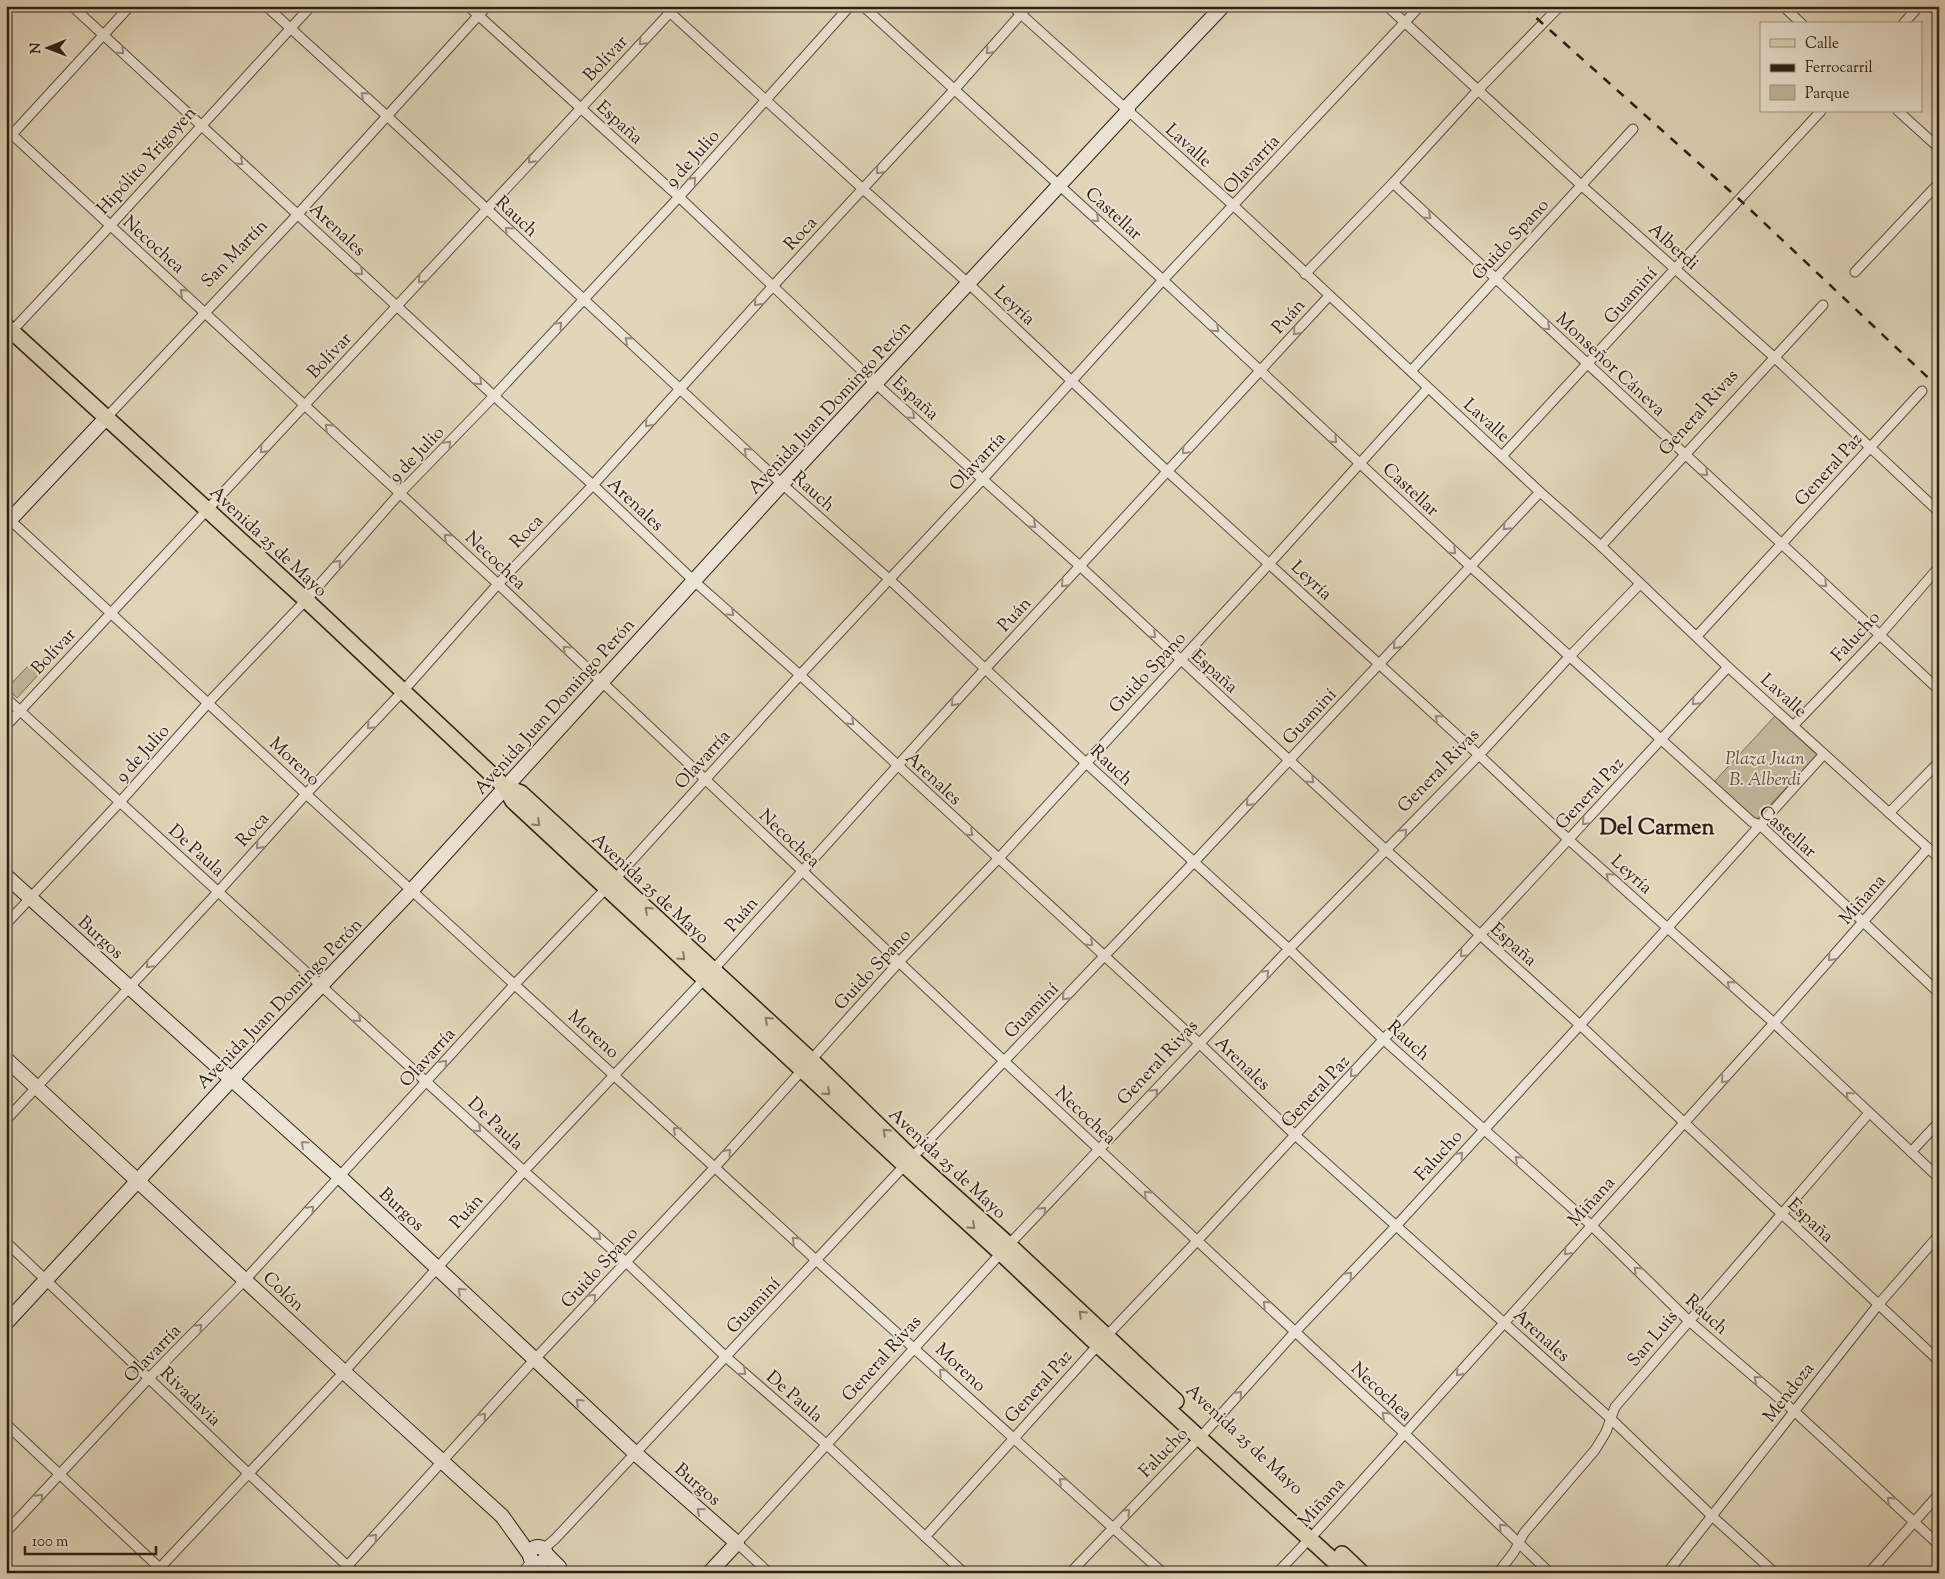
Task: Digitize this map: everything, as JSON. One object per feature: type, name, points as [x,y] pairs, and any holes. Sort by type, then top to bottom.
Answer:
[{"type":"main road","name":"Avenida Juan Domingo Perón","points":[[1128,111],[1128,106],[1223,6]]},
{"type":"main road","name":"Avenida Juan Domingo Perón","points":[[6,1323],[231,1080],[412,890],[782,484],[1128,111],[1133,110],[1232,6]]},
{"type":"main road","name":"Avenida 25 de Mayo","points":[[8,331],[306,600],[505,787],[513,801],[610,883],[1313,1534],[1362,1573]]},
{"type":"main road","name":"San Martín","points":[[8,520],[106,418]]},
{"type":"main road","name":"Burgos","points":[[6,876],[340,1177],[534,1360],[636,1454],[737,1543]]},
{"type":"main road","name":"Colón","points":[[6,1059],[502,1516],[540,1561]]},
{"type":"main road","name":"Avenida 25 de Mayo","points":[[1313,1534],[1347,1573]]},
{"type":"main road","name":"General Rivas","points":[[709,1573],[737,1543]]},
{"type":"main road","points":[[540,1561],[556,1573]]},
{"type":"main road","points":[[540,1561],[559,1567],[561,1573]]},
{"type":"street","name":"Arenales","points":[[72,6],[396,306],[593,485],[694,581],[800,675],[1200,1044],[1295,1135],[1610,1418],[1712,1516],[1775,1573]]},
{"type":"street","points":[[8,135],[130,6]]},
{"type":"street","name":"Rauch","points":[[266,6],[387,116],[782,484],[889,579],[1289,949],[1384,1040],[1591,1225],[1688,1320],[1794,1411],[1939,1545]]},
{"type":"street","name":"Hipólito Yrigoyen","points":[[8,331],[110,226],[311,6]]},
{"type":"street","name":"España","points":[[468,6],[679,197],[876,384],[1081,567],[1386,850],[1686,1122],[1782,1215],[1939,1361]]},
{"type":"street","name":"San Martín","points":[[106,418],[298,214],[487,6]]},
{"type":"street","name":"9 de Julio","points":[[6,924],[120,802],[208,702],[306,600],[400,494],[679,197],[850,6]]},
{"type":"street","name":"Castellar","points":[[863,6],[1261,370],[1569,657],[1752,822],[1760,825],[1939,993]]},
{"type":"street","name":"Lavalle","points":[[1012,6],[1234,206],[1540,492],[1601,546],[1728,667],[1939,858]]},
{"type":"street","name":"Roca","points":[[6,1120],[403,691],[498,584],[593,485],[954,90],[1028,6]]},
{"type":"street","name":"Alberdi","points":[[1387,6],[1581,185],[1774,357],[1939,512]]},
{"type":"street","name":"Olavarría","points":[[6,1532],[149,1378],[245,1280],[800,675],[983,480],[1163,280],[1420,6]]},
{"type":"street","name":"Puán","points":[[1305,274],[1393,183],[1478,90],[1560,6]]},
{"type":"street","points":[[1783,6],[1800,22]]},
{"type":"street","points":[[1905,22],[1919,6]]},
{"type":"street","name":"Leyría","points":[[670,8],[862,189],[969,284],[1167,471],[1270,563],[1569,840],[1774,1023],[1939,1178]]},
{"type":"street","name":"Bolívar","points":[[6,726],[580,108],[670,8]]},
{"type":"street","name":"Guaminí","points":[[1502,456],[1821,112]]},
{"type":"street","points":[[1899,112],[1939,148]]},
{"type":"street","name":"Guido Spano","points":[[1411,371],[1633,129]]},
{"type":"street","name":"Necochea","points":[[8,135],[205,312],[498,584],[801,871],[1404,1433],[1550,1573]]},
{"type":"street","name":"Monseñor Cáneva","points":[[1393,183],[1939,690]]},
{"type":"street","points":[[1855,272],[1939,183]]},
{"type":"street","name":"Puán","points":[[160,1571],[248,1473],[344,1372],[524,1171],[709,975],[985,669],[1329,296]]},
{"type":"street","name":"General Rivas","points":[[1601,546],[1823,305]]},
{"type":"street","name":"Guido Spano","points":[[345,1569],[534,1360],[716,1166],[899,962],[998,859],[1428,388]]},
{"type":"street","name":"General Paz","points":[[1697,636],[1922,391]]},
{"type":"street","name":"Guaminí","points":[[522,1573],[540,1561],[555,1539],[909,1161],[1379,665],[1469,565],[1540,492]]},
{"type":"street","name":"Moreno","points":[[8,520],[111,612],[306,794],[716,1166],[816,1260],[916,1348],[1163,1573]]},
{"type":"street","name":"Falucho","points":[[1793,726],[1879,636],[1939,567]]},
{"type":"street","name":"General Rivas","points":[[737,1543],[1006,1249],[1289,949],[1479,755],[1569,657],[1640,584]]},
{"type":"street","name":"General Paz","points":[[925,1537],[1014,1437],[1728,667]]},
{"type":"street","name":"De Paula","points":[[6,698],[626,1262],[726,1357],[827,1445],[964,1573]]},
{"type":"street","name":"Falucho","points":[[1070,1573],[1204,1433],[1295,1332],[1396,1226],[1824,754]]},
{"type":"street","points":[[1889,813],[1939,762]]},
{"type":"street","name":"Miñana","points":[[1277,1573],[1686,1122],[1928,848]]},
{"type":"street","name":"San Luis","points":[[1498,1573],[1524,1534],[1595,1450],[1606,1432],[1615,1407],[1688,1320],[1782,1215],[1869,1113]]},
{"type":"street","points":[[1911,1152],[1939,1122]]},
{"type":"street","name":"Mendoza","points":[[1667,1573],[1878,1305],[1939,1236]]},
{"type":"street","name":"Rivadavia","points":[[6,1242],[248,1473],[345,1569],[355,1573]]},
{"type":"street","points":[[6,1424],[160,1571]]},
{"type":"street","points":[[1869,1573],[1939,1494]]},
{"type":"street","name":"Burgos","points":[[737,1543],[769,1573]]},
{"type":"green space","points":[[29,665],[39,674],[17,698],[7,688]]},
{"type":"green space","name":"Plaza Juan B. Alberdi","points":[[1775,716],[1817,755],[1755,821],[1714,782]]},
{"type":"railway","points":[[1523,6],[1740,200],[1939,388]]},
{"type":"district","name":"Del Carmen","points":[[1657,826]]}]
